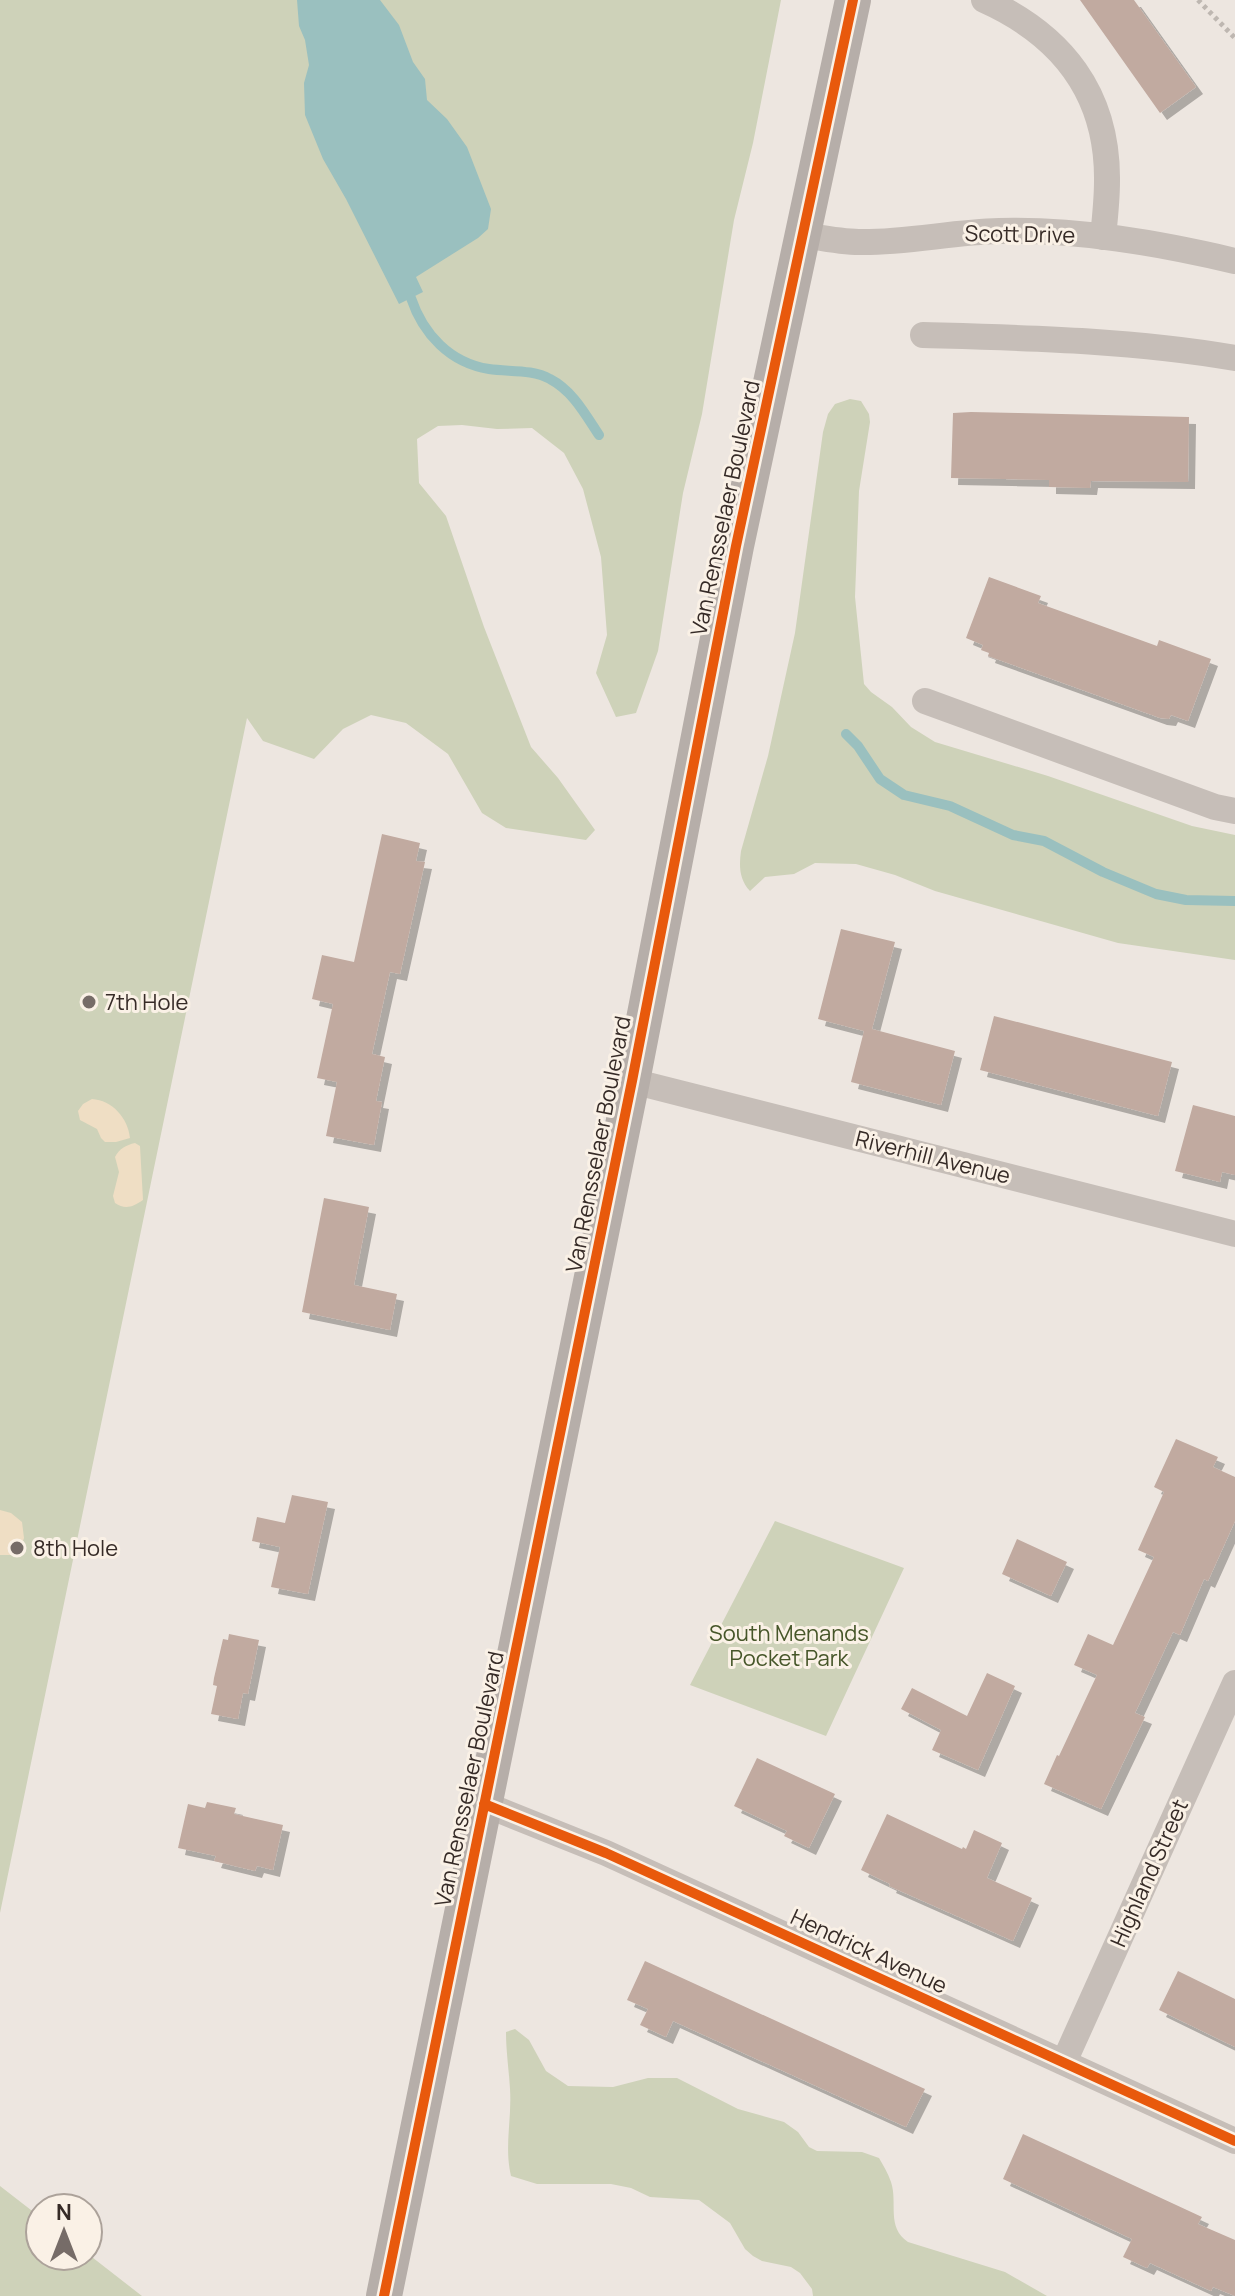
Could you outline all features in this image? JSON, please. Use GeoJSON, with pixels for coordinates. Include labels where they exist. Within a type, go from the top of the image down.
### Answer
{"type":"FeatureCollection","features":[{"type":"Feature","properties":{"kind":"main road","name":"Van Rensselaer Boulevard"},"geometry":{"type":"LineString","coordinates":[[384,2296],[632,1081],[736,546],[853,0]]}},
{"type":"Feature","properties":{"kind":"street"},"geometry":{"type":"LineString","coordinates":[[984,0],[1027,22],[1048,39],[1076,71],[1087,90],[1104,145],[1107,180],[1103,237]]}},
{"type":"Feature","properties":{"kind":"street","name":"Scott Drive"},"geometry":{"type":"LineString","coordinates":[[804,235],[855,242],[1000,231],[1045,232],[1182,249],[1235,261]]}},
{"type":"Feature","properties":{"kind":"street"},"geometry":{"type":"LineString","coordinates":[[923,335],[1103,342],[1235,358]]}},
{"type":"Feature","properties":{"kind":"street"},"geometry":{"type":"LineString","coordinates":[[925,701],[1215,807],[1235,811]]}},
{"type":"Feature","properties":{"kind":"street","name":"Riverhill Avenue"},"geometry":{"type":"LineString","coordinates":[[632,1081],[1235,1234]]}},
{"type":"Feature","properties":{"kind":"street","name":"Highland Street"},"geometry":{"type":"LineString","coordinates":[[1064,2062],[1235,1683]]}},
{"type":"Feature","properties":{"kind":"street","name":"Hendrick Avenue"},"geometry":{"type":"LineString","coordinates":[[484,1804],[606,1853],[1235,2141]]}},
{"type":"Feature","properties":{"kind":"path"},"geometry":{"type":"LineString","coordinates":[[1198,0],[1235,38]]}},
{"type":"Feature","properties":{"kind":"green space"},"geometry":{"type":"Polygon","coordinates":[[[0,0],[781,0],[753,143],[734,220],[702,414],[683,493],[658,651],[636,713],[616,717],[596,673],[607,635],[601,557],[583,489],[564,453],[532,428],[438,426],[417,439],[419,483],[446,516],[484,627],[531,747],[558,778],[595,830],[586,840],[506,828],[482,813],[448,754],[406,723],[371,715],[343,729],[314,759],[263,741],[247,718],[0,1913],[0,0]]]}},
{"type":"Feature","properties":{"kind":"green space"},"geometry":{"type":"Polygon","coordinates":[[[850,399],[861,401],[870,422],[859,491],[855,597],[864,684],[911,727],[935,742],[1048,776],[1192,826],[1235,835],[1235,960],[1118,943],[935,891],[856,864],[815,863],[794,874],[765,877],[750,891],[746,886],[741,872],[741,851],[768,756],[795,633],[823,432],[828,414],[835,404],[850,399]]]}},
{"type":"Feature","properties":{"kind":"green space","name":"South Menands Pocket Park"},"geometry":{"type":"Polygon","coordinates":[[[775,1521],[904,1568],[826,1736],[690,1685],[775,1521]]]}},
{"type":"Feature","properties":{"kind":"green space"},"geometry":{"type":"Polygon","coordinates":[[[515,2029],[529,2040],[546,2071],[568,2086],[613,2087],[648,2078],[677,2078],[738,2109],[784,2122],[817,2151],[862,2152],[879,2158],[891,2182],[897,2229],[908,2242],[1005,2272],[1047,2296],[813,2296],[812,2289],[800,2273],[791,2267],[753,2256],[745,2249],[730,2223],[699,2200],[650,2197],[631,2188],[611,2184],[537,2184],[511,2176],[506,2032],[515,2029]]]}},
{"type":"Feature","properties":{"kind":"green space"},"geometry":{"type":"Polygon","coordinates":[[[0,2186],[24,2205],[24,2272],[104,2272],[104,2266],[142,2296],[0,2296],[0,2186]]]}},
{"type":"Feature","properties":{"kind":"sand"},"geometry":{"type":"Polygon","coordinates":[[[92,1099],[118,1111],[130,1138],[105,1142],[97,1129],[80,1120],[78,1111],[92,1099]]]}},
{"type":"Feature","properties":{"kind":"sand"},"geometry":{"type":"Polygon","coordinates":[[[135,1143],[140,1146],[143,1200],[126,1207],[115,1203],[113,1196],[119,1172],[115,1157],[123,1148],[135,1143]]]}},
{"type":"Feature","properties":{"kind":"sand"},"geometry":{"type":"Polygon","coordinates":[[[0,1510],[11,1513],[22,1522],[24,1538],[18,1555],[0,1555],[0,1510]]]}},
{"type":"Feature","properties":{"kind":"water"},"geometry":{"type":"Polygon","coordinates":[[[297,0],[380,0],[399,25],[413,62],[425,79],[427,100],[447,119],[467,147],[491,209],[488,229],[416,277],[423,292],[399,304],[323,159],[305,115],[304,83],[309,65],[299,26],[297,0]]]}},
{"type":"Feature","properties":{"kind":"building"},"geometry":{"type":"Polygon","coordinates":[[[1080,0],[1134,0],[1196,87],[1160,113],[1080,0]]]}},
{"type":"Feature","properties":{"kind":"building"},"geometry":{"type":"Polygon","coordinates":[[[953,413],[1189,417],[1188,482],[1091,481],[1090,488],[1049,487],[1049,480],[951,478],[953,413]]]}},
{"type":"Feature","properties":{"kind":"building"},"geometry":{"type":"Polygon","coordinates":[[[989,577],[1041,596],[1038,603],[1157,646],[1159,640],[1211,659],[1188,721],[1171,715],[1169,719],[1160,718],[988,656],[989,653],[981,650],[983,645],[966,638],[989,577]]]}},
{"type":"Feature","properties":{"kind":"building"},"geometry":{"type":"Polygon","coordinates":[[[382,834],[420,843],[416,861],[425,862],[400,974],[390,972],[372,1054],[385,1057],[376,1101],[382,1102],[374,1145],[326,1136],[337,1082],[317,1078],[333,1004],[312,999],[322,955],[354,962],[382,834]]]}},
{"type":"Feature","properties":{"kind":"building"},"geometry":{"type":"Polygon","coordinates":[[[841,929],[895,942],[872,1029],[955,1051],[941,1105],[851,1082],[864,1031],[818,1019],[841,929]]]}},
{"type":"Feature","properties":{"kind":"building"},"geometry":{"type":"Polygon","coordinates":[[[994,1016],[1172,1062],[1158,1116],[980,1070],[994,1016]]]}},
{"type":"Feature","properties":{"kind":"building"},"geometry":{"type":"Polygon","coordinates":[[[1193,1105],[1235,1116],[1235,1175],[1222,1172],[1220,1182],[1175,1171],[1193,1105]]]}},
{"type":"Feature","properties":{"kind":"building"},"geometry":{"type":"Polygon","coordinates":[[[324,1198],[369,1207],[354,1285],[397,1294],[390,1330],[302,1312],[324,1198]]]}},
{"type":"Feature","properties":{"kind":"building"},"geometry":{"type":"Polygon","coordinates":[[[1176,1439],[1218,1457],[1213,1467],[1235,1477],[1235,1521],[1208,1581],[1204,1579],[1180,1635],[1173,1632],[1135,1713],[1145,1717],[1101,1809],[1044,1784],[1097,1675],[1074,1665],[1088,1634],[1113,1645],[1154,1557],[1138,1550],[1164,1492],[1154,1487],[1176,1439]]]}},
{"type":"Feature","properties":{"kind":"building"},"geometry":{"type":"Polygon","coordinates":[[[292,1495],[328,1502],[308,1594],[271,1587],[280,1547],[252,1541],[257,1517],[285,1523],[292,1495]]]}},
{"type":"Feature","properties":{"kind":"building"},"geometry":{"type":"Polygon","coordinates":[[[1017,1539],[1067,1562],[1051,1596],[1002,1574],[1017,1539]]]}},
{"type":"Feature","properties":{"kind":"building"},"geometry":{"type":"Polygon","coordinates":[[[229,1634],[259,1640],[248,1694],[243,1693],[238,1719],[211,1714],[217,1686],[213,1685],[214,1678],[223,1639],[228,1640],[229,1634]]]}},
{"type":"Feature","properties":{"kind":"building"},"geometry":{"type":"Polygon","coordinates":[[[987,1673],[1015,1686],[978,1770],[932,1750],[941,1730],[901,1709],[912,1688],[967,1716],[987,1673]]]}},
{"type":"Feature","properties":{"kind":"building"},"geometry":{"type":"Polygon","coordinates":[[[757,1758],[835,1794],[809,1848],[784,1836],[787,1831],[734,1806],[757,1758]]]}},
{"type":"Feature","properties":{"kind":"building"},"geometry":{"type":"Polygon","coordinates":[[[207,1802],[236,1808],[234,1814],[283,1825],[273,1870],[257,1866],[255,1871],[214,1861],[216,1856],[178,1848],[188,1804],[205,1808],[207,1802]]]}},
{"type":"Feature","properties":{"kind":"building"},"geometry":{"type":"Polygon","coordinates":[[[887,1814],[962,1849],[966,1849],[974,1830],[1002,1843],[987,1878],[1032,1898],[1013,1941],[889,1886],[861,1870],[887,1814]]]}},
{"type":"Feature","properties":{"kind":"building"},"geometry":{"type":"Polygon","coordinates":[[[645,1961],[925,2089],[906,2127],[673,2021],[666,2037],[640,2025],[648,2009],[627,2000],[645,1961]]]}},
{"type":"Feature","properties":{"kind":"building"},"geometry":{"type":"Polygon","coordinates":[[[1178,1971],[1235,1999],[1235,2047],[1159,2010],[1178,1971]]]}},
{"type":"Feature","properties":{"kind":"building"},"geometry":{"type":"Polygon","coordinates":[[[1023,2134],[1202,2217],[1198,2224],[1235,2240],[1235,2296],[1213,2287],[1211,2291],[1150,2263],[1147,2268],[1123,2257],[1132,2239],[1003,2179],[1023,2134]]]}},
{"type":"Feature","properties":{"kind":"waterway"},"geometry":{"type":"LineString","coordinates":[[411,298],[431,335],[450,353],[475,366],[528,372],[550,379],[572,396],[599,435]]}},
{"type":"Feature","properties":{"kind":"waterway"},"geometry":{"type":"LineString","coordinates":[[846,734],[880,779],[904,795],[950,806],[1013,835],[1044,841],[1103,872],[1156,894],[1186,900],[1235,901]]}},
{"type":"Feature","properties":{"kind":"cycle path"},"geometry":{"type":"LineString","coordinates":[[384,2296],[632,1081],[736,546],[853,0]]}},
{"type":"Feature","properties":{"kind":"cycle path"},"geometry":{"type":"LineString","coordinates":[[484,1804],[606,1853],[1235,2141]]}},
{"type":"Feature","properties":{"kind":"place","name":"7th Hole"},"geometry":{"type":"Point","coordinates":[89,1002]}},
{"type":"Feature","properties":{"kind":"place","name":"8th Hole"},"geometry":{"type":"Point","coordinates":[17,1548]}}]}
